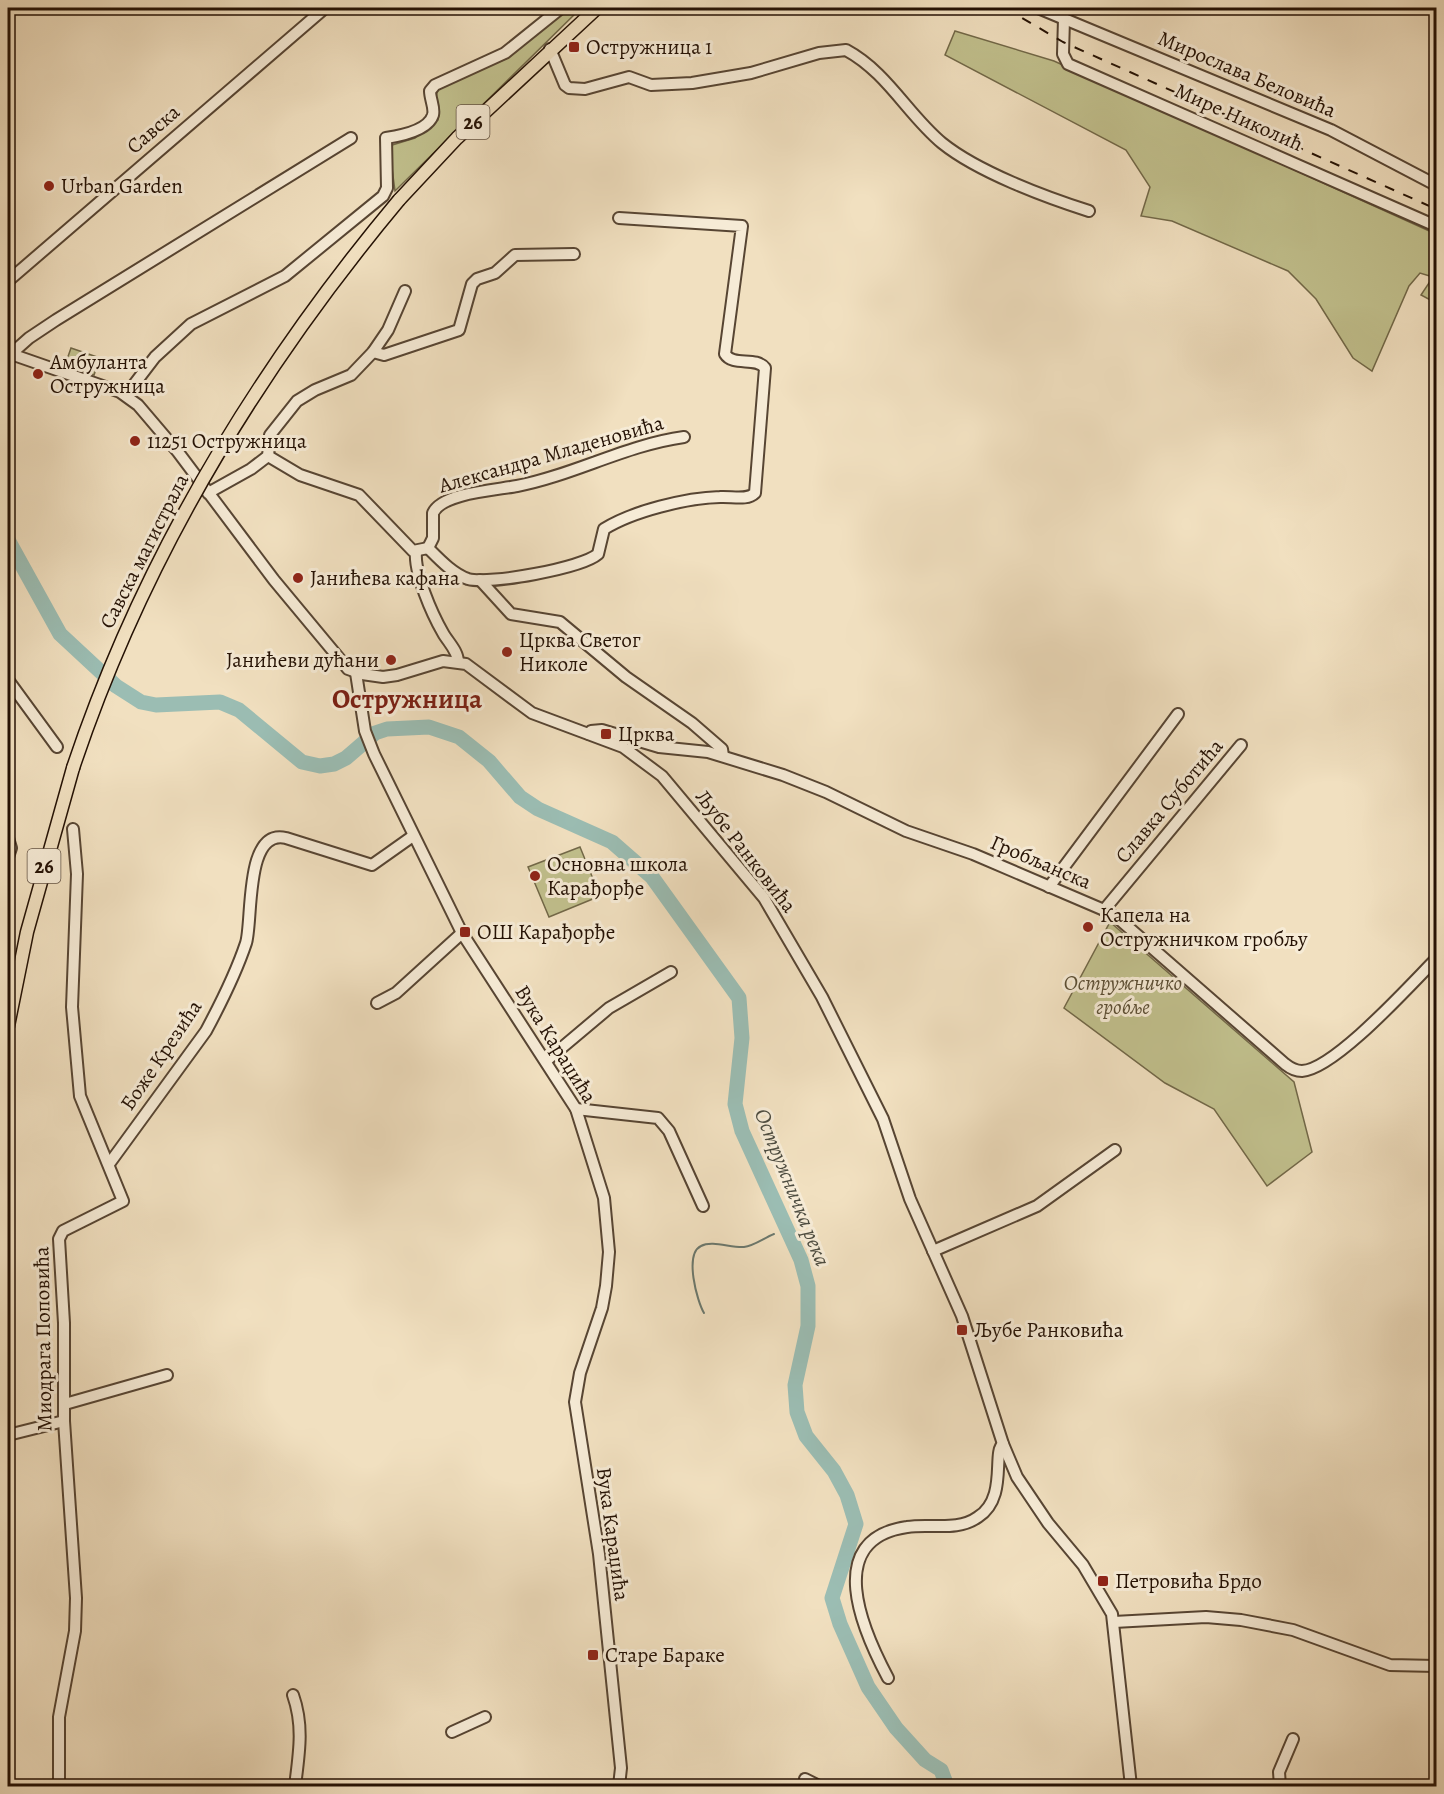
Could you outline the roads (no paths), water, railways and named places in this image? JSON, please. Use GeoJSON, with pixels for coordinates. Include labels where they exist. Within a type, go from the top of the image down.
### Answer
{"type":"FeatureCollection","features":[{"type":"Feature","properties":{"kind":"main road","name":"Савска магистрала"},"geometry":{"type":"LineString","coordinates":[[8,1026],[27,932],[73,768],[103,680],[132,613],[207,470],[290,341],[358,250],[399,200],[456,138],[597,8]]}},
{"type":"Feature","properties":{"kind":"street","name":"Савска"},"geometry":{"type":"LineString","coordinates":[[8,281],[325,8]]}},
{"type":"Feature","properties":{"kind":"street"},"geometry":{"type":"LineString","coordinates":[[126,395],[154,357],[191,324],[285,276],[383,196],[387,188],[386,138],[411,132],[429,121],[433,113],[430,91],[435,85],[505,53],[561,8]]}},
{"type":"Feature","properties":{"kind":"street","name":"Мирослава Беловића"},"geometry":{"type":"LineString","coordinates":[[1038,8],[1331,130],[1437,185]]}},
{"type":"Feature","properties":{"kind":"street","name":"Мире Николић"},"geometry":{"type":"LineString","coordinates":[[1064,19],[1063,57],[1072,66],[1437,226]]}},
{"type":"Feature","properties":{"kind":"street"},"geometry":{"type":"LineString","coordinates":[[550,49],[565,85],[569,88],[585,89],[629,77],[655,85],[692,83],[751,73],[819,53],[846,50],[885,81],[948,148],[990,171],[1089,211]]}},
{"type":"Feature","properties":{"kind":"street"},"geometry":{"type":"LineString","coordinates":[[9,353],[47,326],[351,138]]}},
{"type":"Feature","properties":{"kind":"street"},"geometry":{"type":"LineString","coordinates":[[416,552],[428,548],[459,574],[480,580],[527,575],[585,562],[598,554],[604,529],[658,508],[712,497],[753,495],[756,490],[760,407],[765,368],[760,363],[730,360],[725,354],[742,226],[619,218]]}},
{"type":"Feature","properties":{"kind":"street"},"geometry":{"type":"LineString","coordinates":[[373,352],[384,355],[459,330],[472,284],[479,278],[495,273],[515,255],[574,255]]}},
{"type":"Feature","properties":{"kind":"street"},"geometry":{"type":"LineString","coordinates":[[208,493],[252,470],[268,456],[270,435],[297,401],[315,390],[347,378],[373,352],[388,330],[405,291]]}},
{"type":"Feature","properties":{"kind":"street"},"geometry":{"type":"LineString","coordinates":[[9,353],[126,395],[155,425],[340,663],[356,673],[383,677],[443,661],[458,662],[457,654],[442,631],[423,588],[416,562],[416,552],[359,495],[300,475],[268,456]]}},
{"type":"Feature","properties":{"kind":"street","name":"Александра Младеновића"},"geometry":{"type":"LineString","coordinates":[[428,548],[434,538],[433,513],[444,501],[538,481],[639,446],[684,437]]}},
{"type":"Feature","properties":{"kind":"street"},"geometry":{"type":"LineString","coordinates":[[480,580],[511,614],[560,622],[626,676],[692,723],[722,749],[723,756]]}},
{"type":"Feature","properties":{"kind":"street","name":"Љубе Ранковића"},"geometry":{"type":"LineString","coordinates":[[458,662],[474,668],[532,713],[623,747],[653,768],[717,840],[768,905],[822,997],[874,1099],[910,1198],[966,1327],[1003,1444],[1022,1486],[1083,1565],[1109,1607],[1114,1622],[1131,1786]]}},
{"type":"Feature","properties":{"kind":"street","name":"Вука Караџића"},"geometry":{"type":"LineString","coordinates":[[356,673],[365,731],[374,754],[462,933],[576,1109],[604,1198],[609,1252],[602,1308],[580,1373],[575,1402],[599,1554],[621,1768],[620,1786]]}},
{"type":"Feature","properties":{"kind":"street"},"geometry":{"type":"LineString","coordinates":[[8,680],[57,747]]}},
{"type":"Feature","properties":{"kind":"street"},"geometry":{"type":"LineString","coordinates":[[1049,887],[1178,714]]}},
{"type":"Feature","properties":{"kind":"street","name":"Гробљанска"},"geometry":{"type":"LineString","coordinates":[[589,734],[596,729],[659,747],[700,750],[723,756],[826,792],[884,822],[973,854],[1104,910],[1120,920],[1285,1064],[1299,1071],[1311,1068],[1340,1053],[1437,959]]}},
{"type":"Feature","properties":{"kind":"street","name":"Славка Суботића"},"geometry":{"type":"LineString","coordinates":[[1104,910],[1241,745]]}},
{"type":"Feature","properties":{"kind":"street","name":"Миодрага Поповића"},"geometry":{"type":"LineString","coordinates":[[59,1786],[59,1717],[76,1621],[64,1422],[64,1323],[59,1239],[63,1231],[123,1201],[80,1096],[72,1007],[77,873],[73,829]]}},
{"type":"Feature","properties":{"kind":"street","name":"Боже Крезића"},"geometry":{"type":"LineString","coordinates":[[109,1164],[206,1031],[218,1008],[245,945],[253,872],[269,840],[276,837],[286,838],[372,865],[414,836]]}},
{"type":"Feature","properties":{"kind":"street"},"geometry":{"type":"LineString","coordinates":[[8,838],[11,849],[8,857]]}},
{"type":"Feature","properties":{"kind":"street"},"geometry":{"type":"LineString","coordinates":[[377,1003],[396,993],[462,933]]}},
{"type":"Feature","properties":{"kind":"street"},"geometry":{"type":"LineString","coordinates":[[546,1061],[609,1008],[671,972]]}},
{"type":"Feature","properties":{"kind":"street"},"geometry":{"type":"LineString","coordinates":[[576,1109],[658,1118],[669,1131],[702,1206]]}},
{"type":"Feature","properties":{"kind":"street"},"geometry":{"type":"LineString","coordinates":[[933,1251],[1037,1206],[1115,1150]]}},
{"type":"Feature","properties":{"kind":"street"},"geometry":{"type":"LineString","coordinates":[[65,1404],[167,1375]]}},
{"type":"Feature","properties":{"kind":"street"},"geometry":{"type":"LineString","coordinates":[[8,1435],[64,1422]]}},
{"type":"Feature","properties":{"kind":"street"},"geometry":{"type":"LineString","coordinates":[[888,1678],[868,1641],[855,1593],[857,1574],[866,1548],[874,1537],[886,1532],[915,1526],[962,1525],[979,1517],[992,1502],[999,1483],[999,1449],[1003,1444]]}},
{"type":"Feature","properties":{"kind":"street"},"geometry":{"type":"LineString","coordinates":[[1114,1622],[1194,1617],[1240,1620],[1293,1630],[1390,1665],[1437,1666]]}},
{"type":"Feature","properties":{"kind":"street"},"geometry":{"type":"LineString","coordinates":[[293,1695],[299,1711],[301,1734],[295,1786]]}},
{"type":"Feature","properties":{"kind":"street"},"geometry":{"type":"LineString","coordinates":[[452,1732],[485,1717]]}},
{"type":"Feature","properties":{"kind":"street"},"geometry":{"type":"LineString","coordinates":[[1280,1786],[1279,1772],[1293,1739]]}},
{"type":"Feature","properties":{"kind":"street"},"geometry":{"type":"LineString","coordinates":[[805,1779],[819,1786]]}},
{"type":"Feature","properties":{"kind":"waterway","name":"Остружничка река"},"geometry":{"type":"LineString","coordinates":[[8,540],[60,634],[116,686],[141,702],[156,705],[220,702],[239,710],[302,762],[320,766],[334,764],[346,758],[375,733],[387,729],[429,727],[459,737],[489,761],[520,797],[538,809],[612,842],[652,877],[739,998],[742,1038],[735,1104],[742,1131],[801,1260],[808,1286],[808,1326],[795,1385],[797,1412],[806,1436],[834,1471],[847,1495],[856,1524],[832,1598],[840,1624],[868,1687],[896,1728],[925,1760],[941,1770],[947,1786]]}},
{"type":"Feature","properties":{"kind":"waterway"},"geometry":{"type":"LineString","coordinates":[[704,1313],[698,1299],[694,1278],[693,1258],[696,1251],[705,1244],[748,1246],[774,1234]]}},
{"type":"Feature","properties":{"kind":"railway"},"geometry":{"type":"LineString","coordinates":[[1005,8],[1063,42],[1436,209]]}},
{"type":"Feature","properties":{"kind":"place","name":"Остружница 1"},"geometry":{"type":"Point","coordinates":[574,47]}},
{"type":"Feature","properties":{"kind":"place","name":"Urban Garden"},"geometry":{"type":"Point","coordinates":[49,186]}},
{"type":"Feature","properties":{"kind":"place","name":"Амбуланта Остружница"},"geometry":{"type":"Point","coordinates":[38,374]}},
{"type":"Feature","properties":{"kind":"place","name":"11251 Остружница"},"geometry":{"type":"Point","coordinates":[135,441]}},
{"type":"Feature","properties":{"kind":"place","name":"Јанићева кафана"},"geometry":{"type":"Point","coordinates":[298,578]}},
{"type":"Feature","properties":{"kind":"place","name":"Црква Светог Николе"},"geometry":{"type":"Point","coordinates":[507,652]}},
{"type":"Feature","properties":{"kind":"place","name":"Јанићеви дућани"},"geometry":{"type":"Point","coordinates":[391,660]}},
{"type":"Feature","properties":{"kind":"place","name":"Црква"},"geometry":{"type":"Point","coordinates":[606,734]}},
{"type":"Feature","properties":{"kind":"place","name":"Основна школа Карађорђе"},"geometry":{"type":"Point","coordinates":[535,876]}},
{"type":"Feature","properties":{"kind":"place","name":"Капела на Остружничком гробљу"},"geometry":{"type":"Point","coordinates":[1088,927]}},
{"type":"Feature","properties":{"kind":"place","name":"ОШ Карађорђе"},"geometry":{"type":"Point","coordinates":[465,932]}},
{"type":"Feature","properties":{"kind":"place","name":"Љубе Ранковића"},"geometry":{"type":"Point","coordinates":[962,1330]}},
{"type":"Feature","properties":{"kind":"place","name":"Петровића Брдо"},"geometry":{"type":"Point","coordinates":[1103,1581]}},
{"type":"Feature","properties":{"kind":"place","name":"Старе Бараке"},"geometry":{"type":"Point","coordinates":[593,1655]}},
{"type":"Feature","properties":{"kind":"district","name":"Остружница"},"geometry":{"type":"Point","coordinates":[407,699]}},
{"type":"Feature","properties":{"kind":"park label","name":"Остружничко гробље"},"geometry":{"type":"Point","coordinates":[1123,995]}}]}
